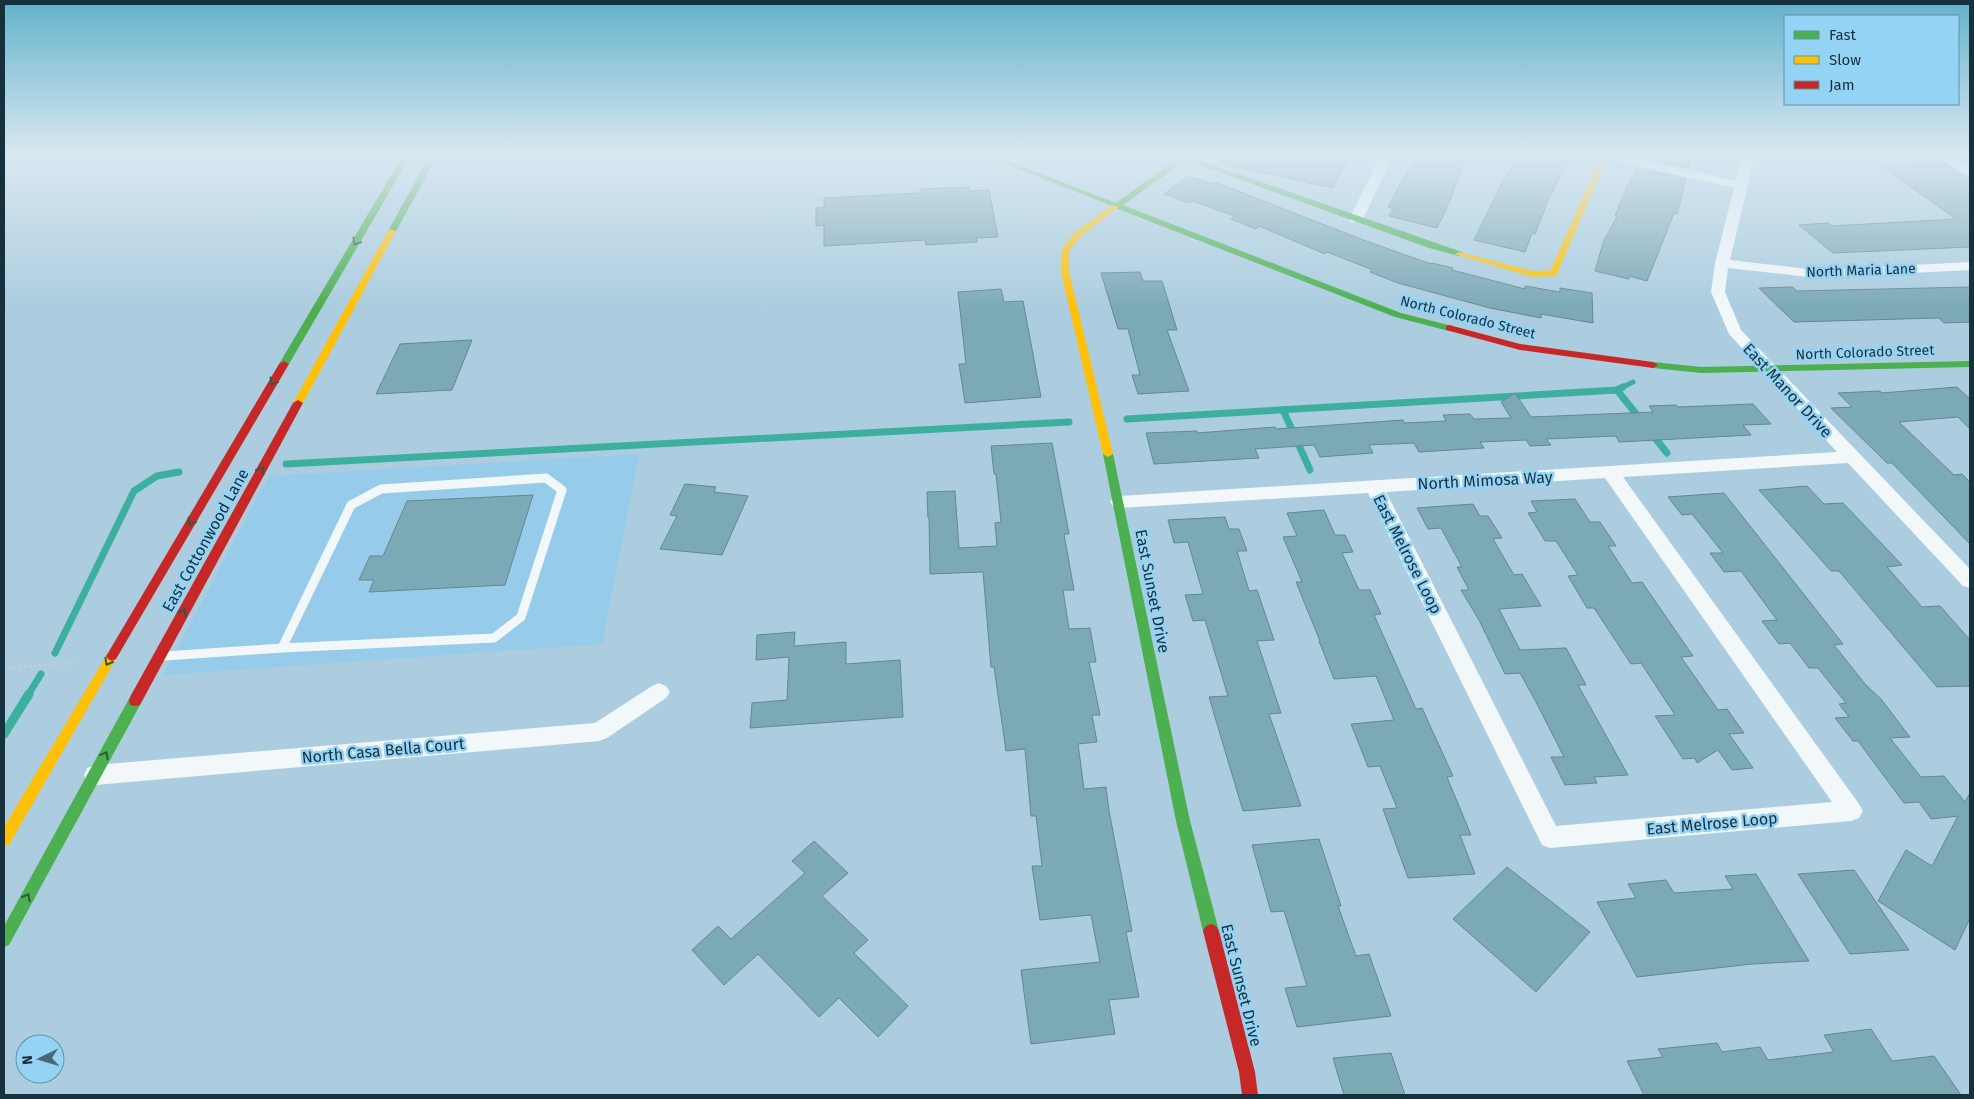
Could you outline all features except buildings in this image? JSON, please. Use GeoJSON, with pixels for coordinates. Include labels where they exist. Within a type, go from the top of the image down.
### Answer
{"type":"FeatureCollection","features":[{"type":"Feature","properties":{"kind":"street","name":"East Cottonwood Lane"},"geometry":{"type":"LineString","coordinates":[[4,840],[377,206]]}},
{"type":"Feature","properties":{"kind":"street","name":"East Cottonwood Lane"},"geometry":{"type":"LineString","coordinates":[[4,940],[406,206]]}},
{"type":"Feature","properties":{"kind":"street","name":"East Sunset Drive"},"geometry":{"type":"LineString","coordinates":[[1118,206],[1077,234],[1065,251],[1064,262],[1118,502],[1183,821],[1247,1072],[1250,1095]]}},
{"type":"Feature","properties":{"kind":"street","name":"North Colorado Street"},"geometry":{"type":"LineString","coordinates":[[1119,206],[1398,315],[1520,347],[1638,364],[1701,370],[1970,364]]}},
{"type":"Feature","properties":{"kind":"street","name":"East Sunset Drive"},"geometry":{"type":"LineString","coordinates":[[1321,206],[1356,219]]}},
{"type":"Feature","properties":{"kind":"street"},"geometry":{"type":"LineString","coordinates":[[1362,206],[1356,219],[1432,246],[1532,274],[1554,274],[1584,206]]}},
{"type":"Feature","properties":{"kind":"street","name":"East Manor Drive"},"geometry":{"type":"LineString","coordinates":[[1737,206],[1722,263],[1718,292],[1734,331],[1970,580]]}},
{"type":"Feature","properties":{"kind":"street","name":"North Maria Lane"},"geometry":{"type":"LineString","coordinates":[[1722,263],[1817,274],[1970,266]]}},
{"type":"Feature","properties":{"kind":"street","name":"North Mimosa Way"},"geometry":{"type":"LineString","coordinates":[[1118,502],[1852,457]]}},
{"type":"Feature","properties":{"kind":"street","name":"East Melrose Loop"},"geometry":{"type":"LineString","coordinates":[[1374,486],[1550,837],[1851,811],[1610,472]]}},
{"type":"Feature","properties":{"kind":"street","name":"North Casa Bella Court"},"geometry":{"type":"LineString","coordinates":[[95,775],[599,732],[659,692]]}},
{"type":"Feature","properties":{"kind":"lane"},"geometry":{"type":"LineString","coordinates":[[160,656],[494,638],[522,617],[562,490],[546,478],[381,489],[351,505],[282,648]]}},
{"type":"Feature","properties":{"kind":"path"},"geometry":{"type":"LineString","coordinates":[[4,668],[109,661]]}},
{"type":"Feature","properties":{"kind":"shaded area"},"geometry":{"type":"Polygon","coordinates":[[[639,454],[602,644],[163,675],[269,476],[639,454]]]}},
{"type":"Feature","properties":{"kind":"waterway"},"geometry":{"type":"LineString","coordinates":[[1617,390],[1633,382]]}},
{"type":"Feature","properties":{"kind":"waterway"},"geometry":{"type":"LineString","coordinates":[[1127,419],[1617,390]]}},
{"type":"Feature","properties":{"kind":"waterway"},"geometry":{"type":"LineString","coordinates":[[1617,390],[1641,420]]}},
{"type":"Feature","properties":{"kind":"waterway"},"geometry":{"type":"LineString","coordinates":[[1283,410],[1310,470]]}},
{"type":"Feature","properties":{"kind":"waterway"},"geometry":{"type":"LineString","coordinates":[[286,464],[1069,422]]}},
{"type":"Feature","properties":{"kind":"waterway"},"geometry":{"type":"LineString","coordinates":[[1652,434],[1667,453]]}},
{"type":"Feature","properties":{"kind":"waterway"},"geometry":{"type":"LineString","coordinates":[[55,653],[134,491],[157,476],[179,472]]}},
{"type":"Feature","properties":{"kind":"waterway"},"geometry":{"type":"LineString","coordinates":[[28,695],[41,674]]}},
{"type":"Feature","properties":{"kind":"waterway"},"geometry":{"type":"LineString","coordinates":[[4,734],[29,694]]}},
{"type":"Feature","properties":{"kind":"traffic: fast"},"geometry":{"type":"LineString","coordinates":[[284,364],[377,206]]}},
{"type":"Feature","properties":{"kind":"traffic: fast"},"geometry":{"type":"LineString","coordinates":[[392,231],[406,206]]}},
{"type":"Feature","properties":{"kind":"traffic: fast"},"geometry":{"type":"LineString","coordinates":[[1119,206],[1398,315],[1449,328]]}},
{"type":"Feature","properties":{"kind":"traffic: fast"},"geometry":{"type":"LineString","coordinates":[[1321,206],[1459,254]]}},
{"type":"Feature","properties":{"kind":"traffic: fast"},"geometry":{"type":"LineString","coordinates":[[1653,365],[1701,370],[1970,364]]}},
{"type":"Feature","properties":{"kind":"traffic: fast"},"geometry":{"type":"LineString","coordinates":[[1108,454],[1183,821],[1211,931]]}},
{"type":"Feature","properties":{"kind":"traffic: fast"},"geometry":{"type":"LineString","coordinates":[[4,940],[135,701]]}},
{"type":"Feature","properties":{"kind":"traffic: slow"},"geometry":{"type":"LineString","coordinates":[[1459,254],[1532,274],[1553,274],[1583,206]]}},
{"type":"Feature","properties":{"kind":"traffic: slow"},"geometry":{"type":"LineString","coordinates":[[1108,454],[1065,272],[1065,251],[1077,235],[1115,207]]}},
{"type":"Feature","properties":{"kind":"traffic: slow"},"geometry":{"type":"LineString","coordinates":[[298,403],[392,231]]}},
{"type":"Feature","properties":{"kind":"traffic: slow"},"geometry":{"type":"LineString","coordinates":[[4,840],[112,656]]}},
{"type":"Feature","properties":{"kind":"traffic: jam"},"geometry":{"type":"LineString","coordinates":[[1449,328],[1520,347],[1653,365]]}},
{"type":"Feature","properties":{"kind":"traffic: jam"},"geometry":{"type":"LineString","coordinates":[[112,656],[284,364]]}},
{"type":"Feature","properties":{"kind":"traffic: jam"},"geometry":{"type":"LineString","coordinates":[[135,701],[298,403]]}},
{"type":"Feature","properties":{"kind":"traffic: jam"},"geometry":{"type":"LineString","coordinates":[[1211,931],[1247,1072],[1250,1095]]}}]}
